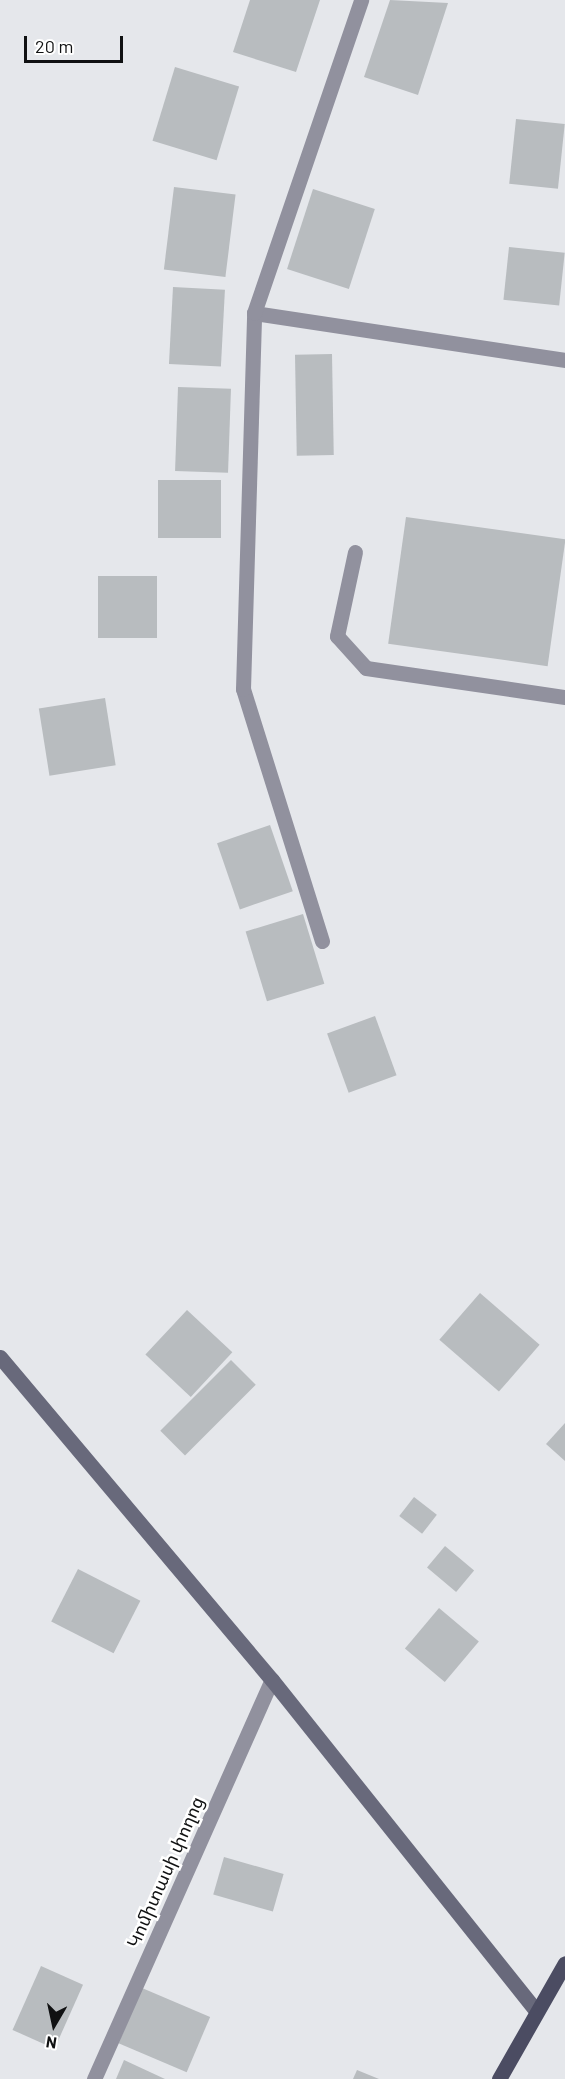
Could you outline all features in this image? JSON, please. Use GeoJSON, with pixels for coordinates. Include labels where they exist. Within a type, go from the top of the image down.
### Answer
{"type":"FeatureCollection","features":[{"type":"Feature","properties":{"kind":"main road"},"geometry":{"type":"LineString","coordinates":[[499,2079],[535,2010],[565,1964]]}},
{"type":"Feature","properties":{"kind":"street"},"geometry":{"type":"LineString","coordinates":[[322,941],[243,689],[254,313],[362,0]]}},
{"type":"Feature","properties":{"kind":"street"},"geometry":{"type":"LineString","coordinates":[[254,313],[565,360]]}},
{"type":"Feature","properties":{"kind":"street"},"geometry":{"type":"LineString","coordinates":[[355,552],[338,636],[366,668],[565,697]]}},
{"type":"Feature","properties":{"kind":"street"},"geometry":{"type":"LineString","coordinates":[[0,1357],[272,1680],[535,2010]]}},
{"type":"Feature","properties":{"kind":"street","name":"Կոմիտասի փողոց"},"geometry":{"type":"LineString","coordinates":[[94,2079],[272,1680]]}},
{"type":"Feature","properties":{"kind":"building"},"geometry":{"type":"Polygon","coordinates":[[[250,0],[320,0],[296,72],[233,52],[250,0]]]}},
{"type":"Feature","properties":{"kind":"building"},"geometry":{"type":"Polygon","coordinates":[[[390,0],[448,3],[418,95],[364,77],[390,0]]]}},
{"type":"Feature","properties":{"kind":"building"},"geometry":{"type":"Polygon","coordinates":[[[175,67],[239,87],[217,160],[152,141],[175,67]]]}},
{"type":"Feature","properties":{"kind":"building"},"geometry":{"type":"Polygon","coordinates":[[[516,119],[565,124],[558,189],[509,184],[516,119]]]}},
{"type":"Feature","properties":{"kind":"building"},"geometry":{"type":"Polygon","coordinates":[[[174,187],[236,195],[225,277],[164,269],[174,187]]]}},
{"type":"Feature","properties":{"kind":"building"},"geometry":{"type":"Polygon","coordinates":[[[313,189],[375,209],[349,289],[287,269],[313,189]]]}},
{"type":"Feature","properties":{"kind":"building"},"geometry":{"type":"Polygon","coordinates":[[[509,247],[565,253],[559,306],[503,300],[509,247]]]}},
{"type":"Feature","properties":{"kind":"building"},"geometry":{"type":"Polygon","coordinates":[[[173,287],[225,290],[221,367],[169,364],[173,287]]]}},
{"type":"Feature","properties":{"kind":"building"},"geometry":{"type":"Polygon","coordinates":[[[332,354],[334,455],[297,456],[295,355],[332,354]]]}},
{"type":"Feature","properties":{"kind":"building"},"geometry":{"type":"Polygon","coordinates":[[[178,387],[231,389],[228,473],[175,471],[178,387]]]}},
{"type":"Feature","properties":{"kind":"building"},"geometry":{"type":"Polygon","coordinates":[[[158,480],[221,480],[221,538],[158,538],[158,480]]]}},
{"type":"Feature","properties":{"kind":"building"},"geometry":{"type":"Polygon","coordinates":[[[406,517],[565,539],[548,666],[388,644],[406,517]]]}},
{"type":"Feature","properties":{"kind":"building"},"geometry":{"type":"Polygon","coordinates":[[[98,576],[157,576],[157,638],[98,638],[98,576]]]}},
{"type":"Feature","properties":{"kind":"building"},"geometry":{"type":"Polygon","coordinates":[[[105,698],[116,765],[49,776],[39,708],[105,698]]]}},
{"type":"Feature","properties":{"kind":"building"},"geometry":{"type":"Polygon","coordinates":[[[270,825],[293,891],[240,909],[217,843],[270,825]]]}},
{"type":"Feature","properties":{"kind":"building"},"geometry":{"type":"Polygon","coordinates":[[[303,914],[324,984],[267,1001],[246,932],[303,914]]]}},
{"type":"Feature","properties":{"kind":"building"},"geometry":{"type":"Polygon","coordinates":[[[375,1016],[397,1075],[349,1093],[327,1033],[375,1016]]]}},
{"type":"Feature","properties":{"kind":"building"},"geometry":{"type":"Polygon","coordinates":[[[480,1293],[540,1345],[499,1392],[439,1340],[480,1293]]]}},
{"type":"Feature","properties":{"kind":"building"},"geometry":{"type":"Polygon","coordinates":[[[187,1310],[232,1352],[191,1397],[145,1355],[187,1310]]]}},
{"type":"Feature","properties":{"kind":"building"},"geometry":{"type":"Polygon","coordinates":[[[231,1360],[256,1385],[185,1455],[160,1431],[231,1360]]]}},
{"type":"Feature","properties":{"kind":"building"},"geometry":{"type":"Polygon","coordinates":[[[565,1423],[565,1461],[546,1444],[565,1423]]]}},
{"type":"Feature","properties":{"kind":"building"},"geometry":{"type":"Polygon","coordinates":[[[414,1497],[437,1515],[422,1534],[399,1516],[414,1497]]]}},
{"type":"Feature","properties":{"kind":"building"},"geometry":{"type":"Polygon","coordinates":[[[445,1546],[474,1570],[456,1592],[427,1567],[445,1546]]]}},
{"type":"Feature","properties":{"kind":"building"},"geometry":{"type":"Polygon","coordinates":[[[78,1569],[140,1601],[114,1653],[51,1622],[78,1569]]]}},
{"type":"Feature","properties":{"kind":"building"},"geometry":{"type":"Polygon","coordinates":[[[439,1608],[479,1641],[445,1682],[405,1649],[439,1608]]]}},
{"type":"Feature","properties":{"kind":"building"},"geometry":{"type":"Polygon","coordinates":[[[224,1857],[284,1874],[273,1912],[213,1894],[224,1857]]]}},
{"type":"Feature","properties":{"kind":"building"},"geometry":{"type":"Polygon","coordinates":[[[41,1966],[83,1985],[55,2049],[13,2030],[41,1966]]]}},
{"type":"Feature","properties":{"kind":"building"},"geometry":{"type":"Polygon","coordinates":[[[142,1988],[210,2017],[187,2072],[119,2043],[142,1988]]]}},
{"type":"Feature","properties":{"kind":"building"},"geometry":{"type":"Polygon","coordinates":[[[124,2060],[165,2079],[116,2079],[124,2060]]]}},
{"type":"Feature","properties":{"kind":"building"},"geometry":{"type":"Polygon","coordinates":[[[357,2070],[379,2079],[353,2079],[357,2070]]]}}]}
